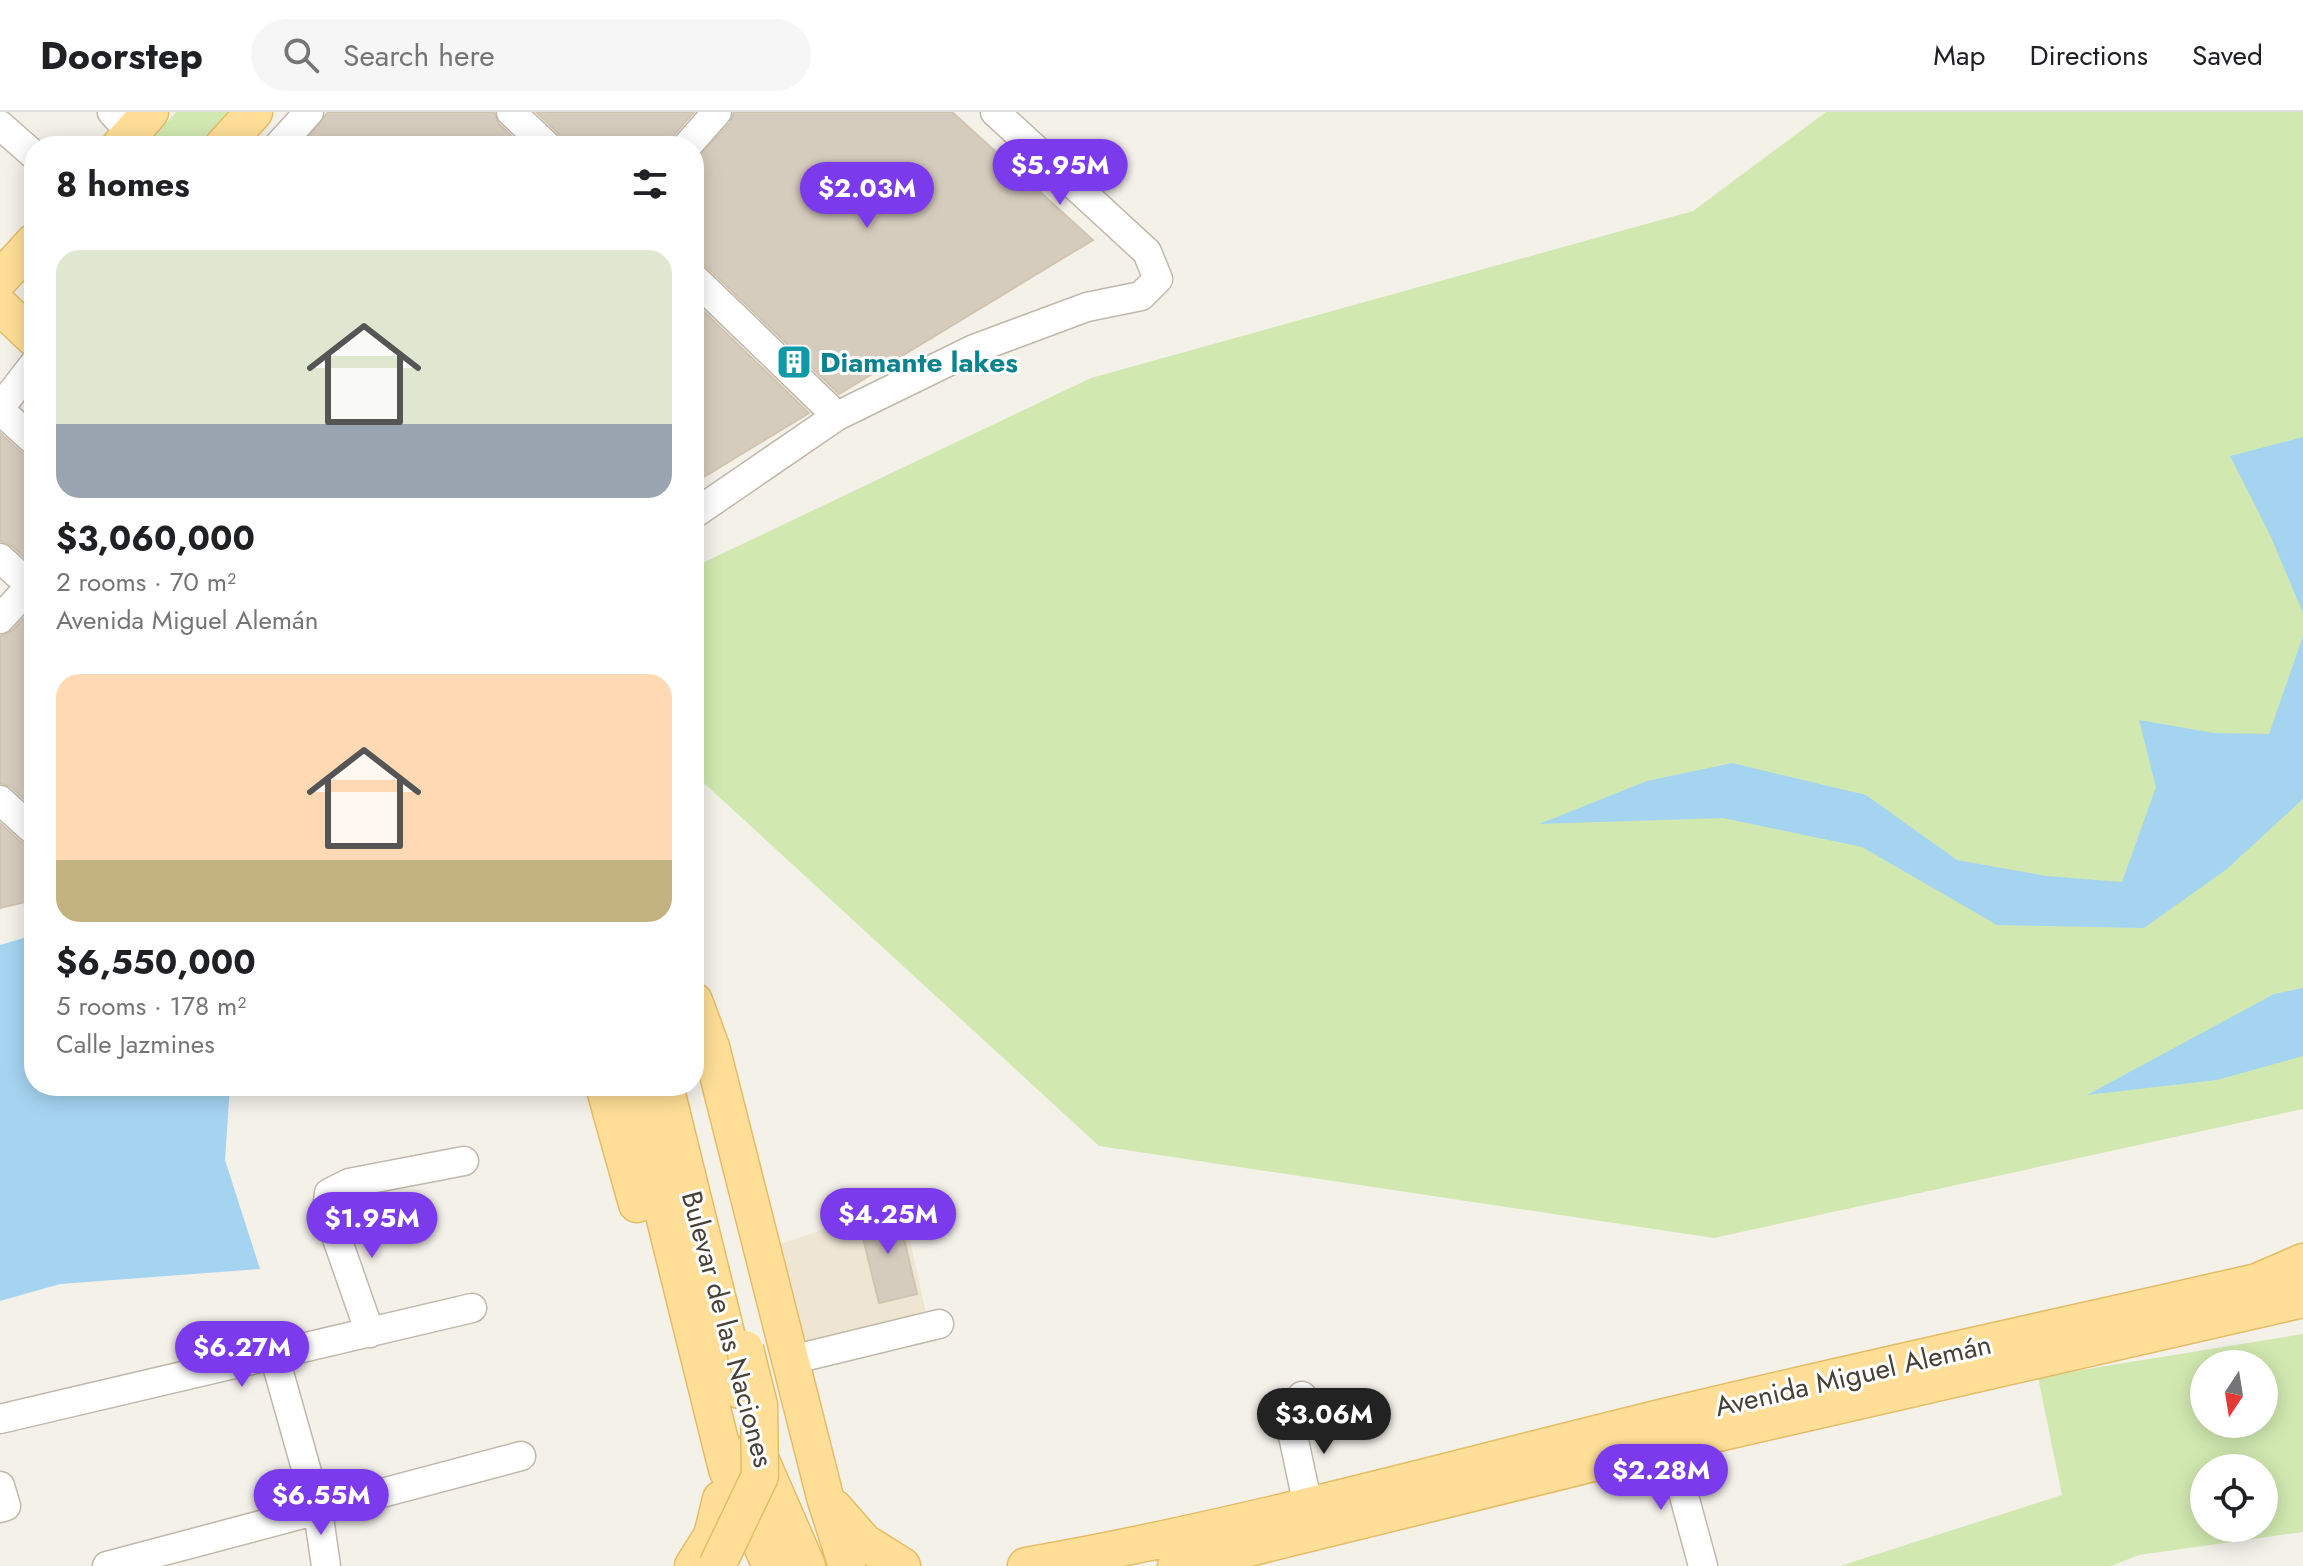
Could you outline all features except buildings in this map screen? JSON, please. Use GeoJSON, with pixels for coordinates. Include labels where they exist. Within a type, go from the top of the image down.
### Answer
{"type":"FeatureCollection","features":[{"type":"Feature","properties":{"kind":"main road"},"geometry":{"type":"LineString","coordinates":[[232,136],[254,112]]}},
{"type":"Feature","properties":{"kind":"main road"},"geometry":{"type":"LineString","coordinates":[[0,306],[24,329]]}},
{"type":"Feature","properties":{"kind":"main road"},"geometry":{"type":"LineString","coordinates":[[704,1028],[825,1497],[847,1566]]}},
{"type":"Feature","properties":{"kind":"main road"},"geometry":{"type":"LineString","coordinates":[[607,1096],[721,1499],[745,1566]]}},
{"type":"Feature","properties":{"kind":"main road","name":"Bulevar de las Naciones"},"geometry":{"type":"LineString","coordinates":[[634,1096],[727,1469],[771,1566]]}},
{"type":"Feature","properties":{"kind":"main road","name":"Bulevar de las Naciones"},"geometry":{"type":"LineString","coordinates":[[667,1096],[757,1456],[807,1566]]}},
{"type":"Feature","properties":{"kind":"main road"},"geometry":{"type":"LineString","coordinates":[[687,1096],[759,1405],[760,1476],[717,1566]]}},
{"type":"Feature","properties":{"kind":"main road","name":"Avenida Miguel Alemán"},"geometry":{"type":"LineString","coordinates":[[1026,1566],[1091,1555],[1308,1506],[1671,1416],[2257,1282],[2303,1262]]}},
{"type":"Feature","properties":{"kind":"main road","name":"Avenida Miguel Alemán"},"geometry":{"type":"LineString","coordinates":[[1193,1565],[1670,1444],[2303,1299]]}},
{"type":"Feature","properties":{"kind":"main road"},"geometry":{"type":"LineString","coordinates":[[825,1497],[864,1542],[902,1566]]}},
{"type":"Feature","properties":{"kind":"main road"},"geometry":{"type":"LineString","coordinates":[[693,1566],[712,1536],[721,1499]]}},
{"type":"Feature","properties":{"kind":"street"},"geometry":{"type":"LineString","coordinates":[[287,136],[309,112]]}},
{"type":"Feature","properties":{"kind":"street"},"geometry":{"type":"LineString","coordinates":[[511,112],[536,136]]}},
{"type":"Feature","properties":{"kind":"street"},"geometry":{"type":"LineString","coordinates":[[696,136],[717,112]]}},
{"type":"Feature","properties":{"kind":"street"},"geometry":{"type":"LineString","coordinates":[[704,507],[837,416],[974,349],[1087,307],[1141,296],[1158,279],[1147,252],[995,112]]}},
{"type":"Feature","properties":{"kind":"street"},"geometry":{"type":"LineString","coordinates":[[0,125],[24,146]]}},
{"type":"Feature","properties":{"kind":"street"},"geometry":{"type":"LineString","coordinates":[[704,288],[837,416]]}},
{"type":"Feature","properties":{"kind":"street"},"geometry":{"type":"LineString","coordinates":[[24,377],[0,409],[24,432]]}},
{"type":"Feature","properties":{"kind":"street"},"geometry":{"type":"LineString","coordinates":[[0,558],[24,580]]}},
{"type":"Feature","properties":{"kind":"street"},"geometry":{"type":"LineString","coordinates":[[0,619],[24,595]]}},
{"type":"Feature","properties":{"kind":"street"},"geometry":{"type":"LineString","coordinates":[[0,800],[24,822]]}},
{"type":"Feature","properties":{"kind":"street"},"geometry":{"type":"LineString","coordinates":[[370,1333],[327,1210],[329,1193],[349,1183],[464,1161]]}},
{"type":"Feature","properties":{"kind":"street"},"geometry":{"type":"LineString","coordinates":[[0,1419],[472,1308]]}},
{"type":"Feature","properties":{"kind":"street"},"geometry":{"type":"LineString","coordinates":[[791,1360],[939,1324]]}},
{"type":"Feature","properties":{"kind":"street"},"geometry":{"type":"LineString","coordinates":[[274,1355],[318,1511],[326,1566]]}},
{"type":"Feature","properties":{"kind":"street"},"geometry":{"type":"LineString","coordinates":[[1302,1396],[1288,1412],[1308,1506]]}},
{"type":"Feature","properties":{"kind":"street"},"geometry":{"type":"LineString","coordinates":[[1670,1444],[1703,1566]]}},
{"type":"Feature","properties":{"kind":"street"},"geometry":{"type":"LineString","coordinates":[[107,1566],[521,1456]]}},
{"type":"Feature","properties":{"kind":"street"},"geometry":{"type":"LineString","coordinates":[[0,1486],[6,1506],[0,1508]]}},
{"type":"Feature","properties":{"kind":"shaded area"},"geometry":{"type":"Polygon","coordinates":[[[902,1203],[926,1314],[799,1350],[763,1250],[902,1203]]]}},
{"type":"Feature","properties":{"kind":"green space"},"geometry":{"type":"Polygon","coordinates":[[[176,112],[238,112],[218,136],[155,136],[176,112]]]}},
{"type":"Feature","properties":{"kind":"green space"},"geometry":{"type":"Polygon","coordinates":[[[1826,112],[2303,112],[2303,1109],[1714,1238],[1099,1146],[704,783],[704,562],[1091,378],[1693,211],[1826,112]]]}},
{"type":"Feature","properties":{"kind":"green space"},"geometry":{"type":"Polygon","coordinates":[[[2303,1334],[2303,1532],[2278,1536],[2278,1454],[2190,1454],[2190,1542],[2232,1542],[2139,1555],[2111,1566],[1840,1566],[2062,1495],[2038,1377],[2190,1352],[2190,1438],[2278,1438],[2278,1350],[2204,1350],[2303,1334]]]}},
{"type":"Feature","properties":{"kind":"water"},"geometry":{"type":"Polygon","coordinates":[[[2303,437],[2303,613],[2270,535],[2230,456],[2303,437]]]}},
{"type":"Feature","properties":{"kind":"water"},"geometry":{"type":"Polygon","coordinates":[[[2303,636],[2303,799],[2227,869],[2144,928],[1997,925],[1862,847],[1723,818],[1539,824],[1647,781],[1732,763],[1866,795],[1957,860],[2046,876],[2122,882],[2156,787],[2139,720],[2214,733],[2269,734],[2303,636]]]}},
{"type":"Feature","properties":{"kind":"water"},"geometry":{"type":"Polygon","coordinates":[[[24,938],[24,1096],[229,1096],[225,1160],[260,1269],[60,1284],[0,1301],[0,945],[24,938]]]}},
{"type":"Feature","properties":{"kind":"water"},"geometry":{"type":"Polygon","coordinates":[[[2303,988],[2303,1056],[2217,1080],[2087,1095],[2274,994],[2303,988]]]}},
{"type":"Feature","properties":{"kind":"place","name":"Diamante lakes"},"geometry":{"type":"Point","coordinates":[794,362]}}]}
